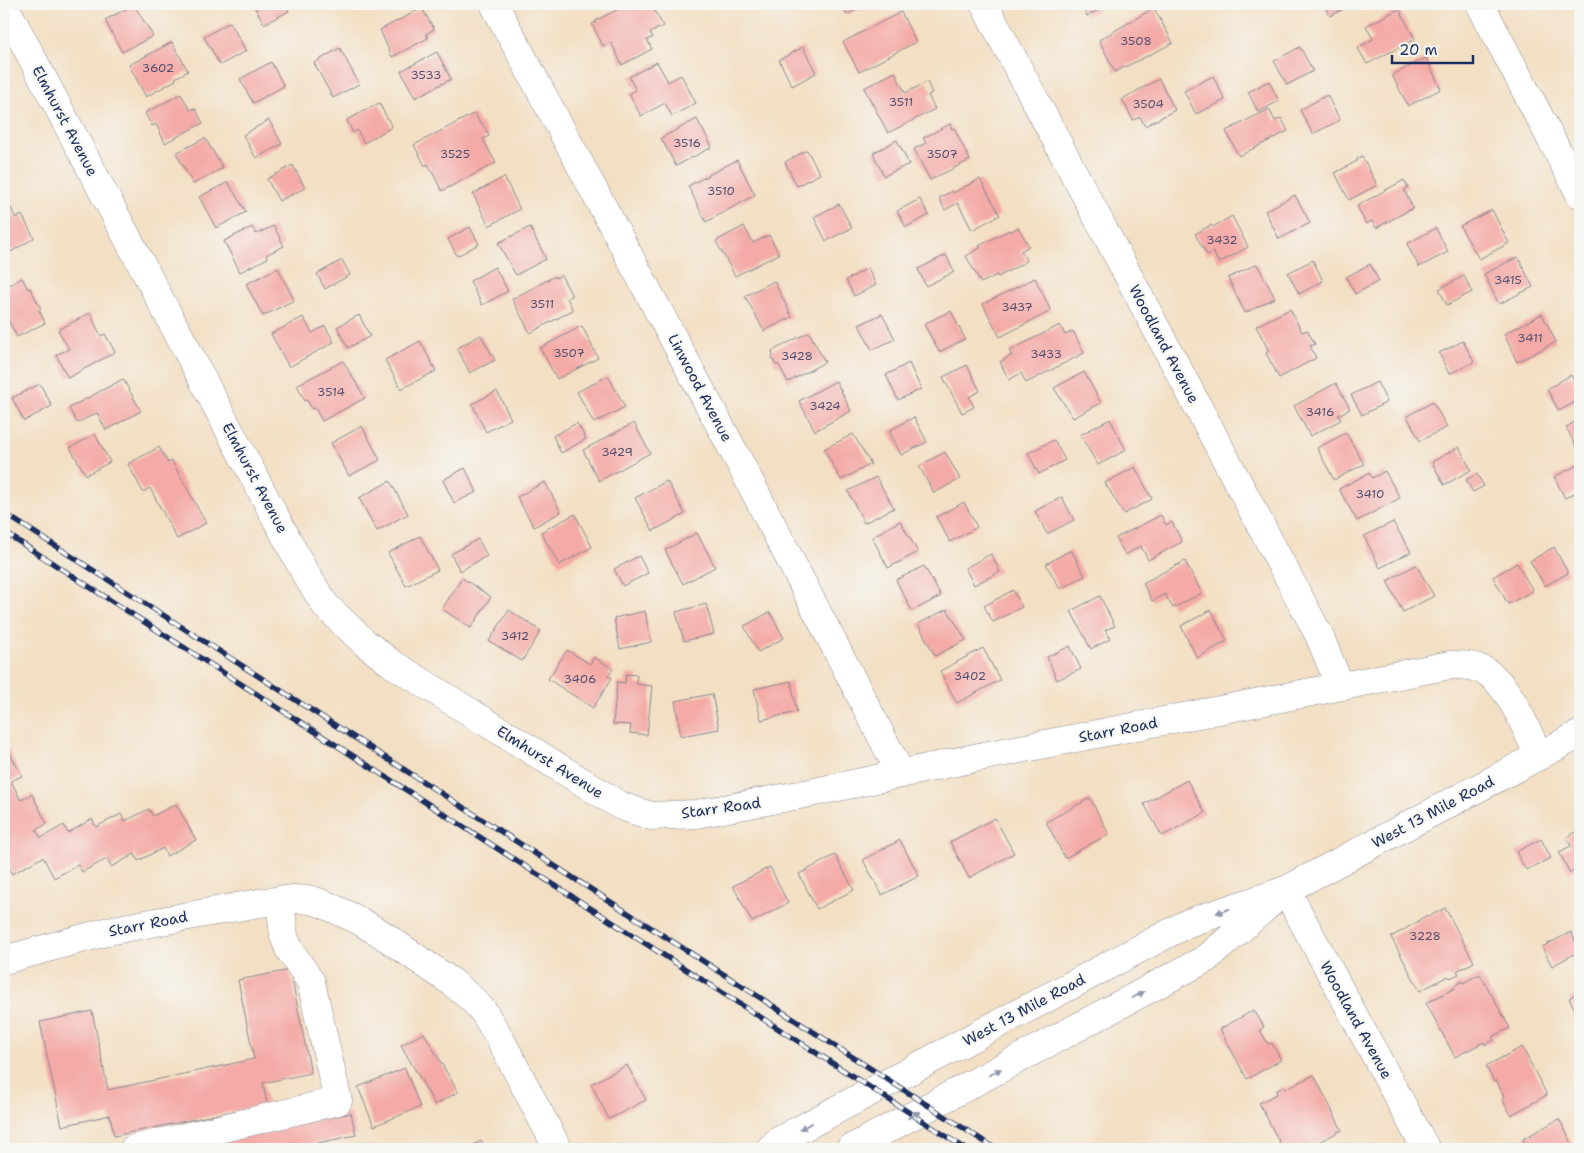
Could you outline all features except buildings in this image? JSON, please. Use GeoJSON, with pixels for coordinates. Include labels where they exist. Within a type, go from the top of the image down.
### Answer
{"type":"FeatureCollection","features":[{"type":"Feature","properties":{"kind":"street","name":"Linwood Avenue"},"geometry":{"type":"LineString","coordinates":[[494,4],[740,463],[901,774]]}},
{"type":"Feature","properties":{"kind":"street","name":"Woodland Avenue"},"geometry":{"type":"LineString","coordinates":[[984,4],[1319,635],[1340,686]]}},
{"type":"Feature","properties":{"kind":"street"},"geometry":{"type":"LineString","coordinates":[[1480,4],[1580,194]]}},
{"type":"Feature","properties":{"kind":"street","name":"Elmhurst Avenue"},"geometry":{"type":"LineString","coordinates":[[4,6],[304,573],[326,606],[365,643],[392,663],[622,806],[651,816]]}},
{"type":"Feature","properties":{"kind":"street","name":"Starr Road"},"geometry":{"type":"LineString","coordinates":[[651,816],[696,814],[810,793],[1450,665],[1474,666],[1493,677],[1507,694],[1539,756]]}},
{"type":"Feature","properties":{"kind":"street","name":"West 13 Mile Road"},"geometry":{"type":"LineString","coordinates":[[770,1149],[778,1141],[1188,923],[1286,890],[1580,734]]}},
{"type":"Feature","properties":{"kind":"street","name":"Woodland Avenue"},"geometry":{"type":"LineString","coordinates":[[1286,890],[1426,1149]]}},
{"type":"Feature","properties":{"kind":"street","name":"West 13 Mile Road"},"geometry":{"type":"LineString","coordinates":[[850,1149],[1207,958],[1286,890]]}},
{"type":"Feature","properties":{"kind":"street","name":"Starr Road"},"geometry":{"type":"LineString","coordinates":[[6,953],[113,930],[287,899]]}},
{"type":"Feature","properties":{"kind":"street"},"geometry":{"type":"LineString","coordinates":[[134,1149],[338,1101],[311,982],[289,948],[284,936],[287,899],[312,900],[356,919],[380,933],[453,983],[473,1000],[491,1023],[558,1149]]}},
{"type":"Feature","properties":{"kind":"railway"},"geometry":{"type":"LineString","coordinates":[[4,513],[996,1149]]}},
{"type":"Feature","properties":{"kind":"railway"},"geometry":{"type":"LineString","coordinates":[[4,532],[966,1149]]}}]}
